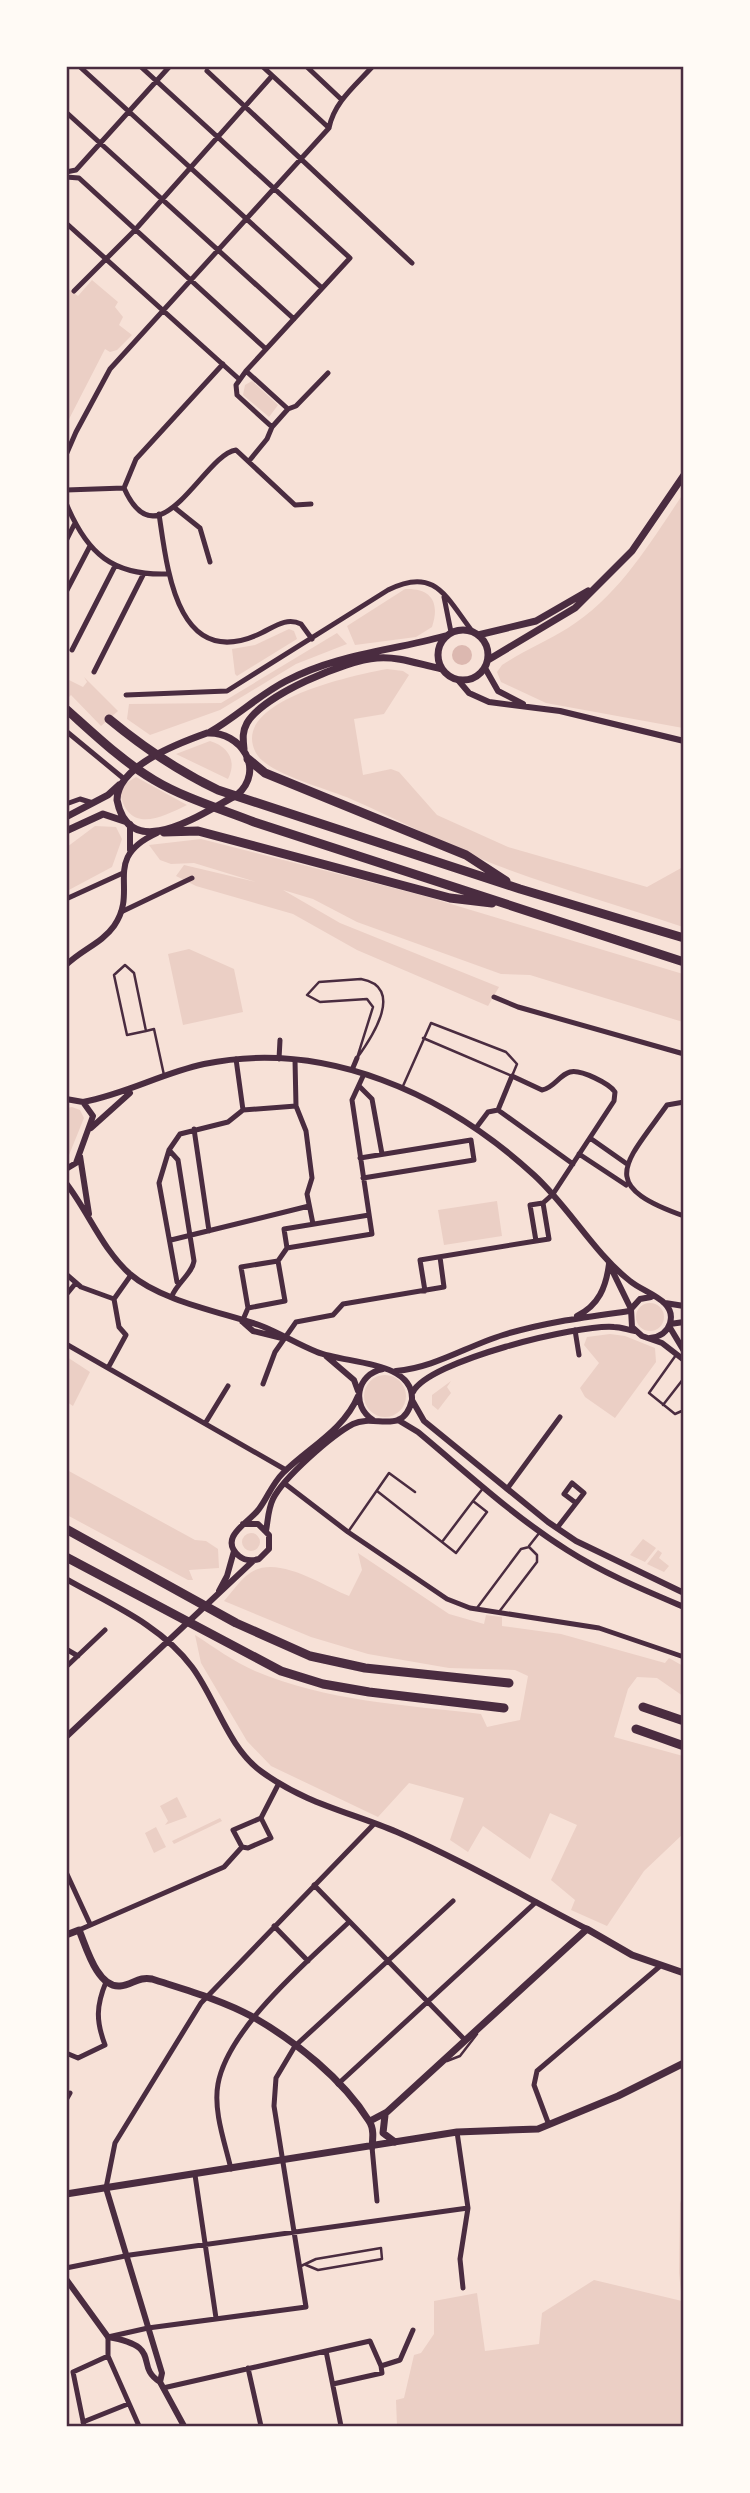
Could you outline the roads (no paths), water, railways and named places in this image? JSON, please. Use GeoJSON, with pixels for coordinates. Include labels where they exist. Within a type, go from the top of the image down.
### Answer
{"type":"FeatureCollection","features":[{"type":"Feature","properties":{"kind":"highway"},"geometry":{"type":"LineString","coordinates":[[66,709],[124,760],[156,782],[254,822],[684,962]]}},
{"type":"Feature","properties":{"kind":"highway"},"geometry":{"type":"LineString","coordinates":[[109,719],[146,750],[181,772],[270,810],[684,938]]}},
{"type":"Feature","properties":{"kind":"highway"},"geometry":{"type":"LineString","coordinates":[[247,755],[265,773],[466,855],[520,889]]}},
{"type":"Feature","properties":{"kind":"highway"},"geometry":{"type":"LineString","coordinates":[[160,832],[198,831],[450,898],[514,906]]}},
{"type":"Feature","properties":{"kind":"highway"},"geometry":{"type":"LineString","coordinates":[[66,1529],[236,1623],[289,1648],[340,1663],[428,1676],[509,1683]]}},
{"type":"Feature","properties":{"kind":"highway"},"geometry":{"type":"LineString","coordinates":[[66,1557],[224,1644],[281,1671],[323,1684],[504,1707]]}},
{"type":"Feature","properties":{"kind":"highway"},"geometry":{"type":"LineString","coordinates":[[643,1707],[684,1721]]}},
{"type":"Feature","properties":{"kind":"highway"},"geometry":{"type":"LineString","coordinates":[[636,1729],[684,1746]]}},
{"type":"Feature","properties":{"kind":"main road"},"geometry":{"type":"LineString","coordinates":[[488,660],[575,608],[632,551],[684,475]]}},
{"type":"Feature","properties":{"kind":"main road"},"geometry":{"type":"LineString","coordinates":[[66,817],[93,803],[145,762],[207,733],[285,681],[323,665],[369,651],[409,647],[448,634],[475,633],[536,621],[576,600],[611,574]]}},
{"type":"Feature","properties":{"kind":"main road"},"geometry":{"type":"LineString","coordinates":[[66,831],[103,814],[129,823],[145,833],[160,832],[240,792],[249,778],[244,730],[257,712],[286,692],[331,671],[377,658],[442,669],[458,680],[473,678],[485,668],[488,660],[487,646],[475,633]]}},
{"type":"Feature","properties":{"kind":"main road"},"geometry":{"type":"LineString","coordinates":[[442,669],[437,656],[448,634]]}},
{"type":"Feature","properties":{"kind":"main road"},"geometry":{"type":"LineString","coordinates":[[207,733],[231,737],[247,755]]}},
{"type":"Feature","properties":{"kind":"main road"},"geometry":{"type":"LineString","coordinates":[[121,781],[118,806],[129,823]]}},
{"type":"Feature","properties":{"kind":"main road"},"geometry":{"type":"LineString","coordinates":[[66,1935],[79,1930],[106,1982],[119,1986],[147,1978],[206,1997],[253,2017],[295,2046],[338,2084],[370,2121],[372,2147]]}},
{"type":"Feature","properties":{"kind":"main road"},"geometry":{"type":"LineString","coordinates":[[370,2121],[387,2112],[464,2039],[587,1930],[659,1967],[684,1973]]}},
{"type":"Feature","properties":{"kind":"main road"},"geometry":{"type":"LineString","coordinates":[[66,2194],[457,2132],[526,2130],[549,2125],[684,2063]]}},
{"type":"Feature","properties":{"kind":"main road"},"geometry":{"type":"LineString","coordinates":[[387,2112],[382,2122],[383,2133],[398,2143]]}},
{"type":"Feature","properties":{"kind":"street"},"geometry":{"type":"LineString","coordinates":[[79,66],[322,288]]}},
{"type":"Feature","properties":{"kind":"street"},"geometry":{"type":"LineString","coordinates":[[140,66],[350,258],[238,382],[237,395],[272,426]]}},
{"type":"Feature","properties":{"kind":"street"},"geometry":{"type":"LineString","coordinates":[[66,175],[76,170],[170,66]]}},
{"type":"Feature","properties":{"kind":"street"},"geometry":{"type":"LineString","coordinates":[[262,66],[329,128]]}},
{"type":"Feature","properties":{"kind":"street"},"geometry":{"type":"LineString","coordinates":[[306,66],[342,100]]}},
{"type":"Feature","properties":{"kind":"street"},"geometry":{"type":"LineString","coordinates":[[66,455],[81,421],[110,369],[329,128],[331,117],[342,100],[373,66]]}},
{"type":"Feature","properties":{"kind":"street"},"geometry":{"type":"LineString","coordinates":[[206,71],[412,263]]}},
{"type":"Feature","properties":{"kind":"street"},"geometry":{"type":"LineString","coordinates":[[75,291],[135,230],[272,76]]}},
{"type":"Feature","properties":{"kind":"street"},"geometry":{"type":"LineString","coordinates":[[67,114],[294,319]]}},
{"type":"Feature","properties":{"kind":"street"},"geometry":{"type":"LineString","coordinates":[[66,175],[79,178],[266,349]]}},
{"type":"Feature","properties":{"kind":"street"},"geometry":{"type":"LineString","coordinates":[[66,223],[223,364],[238,382]]}},
{"type":"Feature","properties":{"kind":"street"},"geometry":{"type":"LineString","coordinates":[[124,488],[136,458],[223,364]]}},
{"type":"Feature","properties":{"kind":"street"},"geometry":{"type":"LineString","coordinates":[[246,371],[288,409]]}},
{"type":"Feature","properties":{"kind":"street"},"geometry":{"type":"LineString","coordinates":[[249,461],[267,439],[272,426],[328,373]]}},
{"type":"Feature","properties":{"kind":"street"},"geometry":{"type":"LineString","coordinates":[[124,488],[136,506],[159,514],[175,508],[228,451],[236,450],[295,505],[311,504]]}},
{"type":"Feature","properties":{"kind":"street"},"geometry":{"type":"LineString","coordinates":[[66,490],[124,488]]}},
{"type":"Feature","properties":{"kind":"street"},"geometry":{"type":"LineString","coordinates":[[66,503],[75,525],[90,546],[115,566],[143,575],[168,574]]}},
{"type":"Feature","properties":{"kind":"street"},"geometry":{"type":"LineString","coordinates":[[175,508],[200,528],[210,562]]}},
{"type":"Feature","properties":{"kind":"street"},"geometry":{"type":"LineString","coordinates":[[159,514],[168,574],[185,618],[202,636],[239,641],[290,621],[301,624],[312,639]]}},
{"type":"Feature","properties":{"kind":"street"},"geometry":{"type":"LineString","coordinates":[[66,541],[75,525]]}},
{"type":"Feature","properties":{"kind":"street"},"geometry":{"type":"LineString","coordinates":[[66,592],[90,546]]}},
{"type":"Feature","properties":{"kind":"street"},"geometry":{"type":"LineString","coordinates":[[72,650],[115,566]]}},
{"type":"Feature","properties":{"kind":"street"},"geometry":{"type":"LineString","coordinates":[[94,672],[143,575]]}},
{"type":"Feature","properties":{"kind":"street"},"geometry":{"type":"LineString","coordinates":[[126,695],[227,691],[402,583],[425,581],[442,590],[475,633]]}},
{"type":"Feature","properties":{"kind":"street"},"geometry":{"type":"LineString","coordinates":[[442,590],[448,634]]}},
{"type":"Feature","properties":{"kind":"street"},"geometry":{"type":"LineString","coordinates":[[485,668],[498,691],[528,707]]}},
{"type":"Feature","properties":{"kind":"street"},"geometry":{"type":"LineString","coordinates":[[458,680],[469,693],[485,700],[684,741]]}},
{"type":"Feature","properties":{"kind":"street"},"geometry":{"type":"LineString","coordinates":[[68,735],[121,781]]}},
{"type":"Feature","properties":{"kind":"street"},"geometry":{"type":"LineString","coordinates":[[66,804],[80,799],[93,803]]}},
{"type":"Feature","properties":{"kind":"street"},"geometry":{"type":"LineString","coordinates":[[121,912],[123,873],[130,850],[129,823]]}},
{"type":"Feature","properties":{"kind":"street"},"geometry":{"type":"LineString","coordinates":[[130,850],[141,840],[160,832]]}},
{"type":"Feature","properties":{"kind":"street"},"geometry":{"type":"LineString","coordinates":[[66,899],[123,873]]}},
{"type":"Feature","properties":{"kind":"street"},"geometry":{"type":"LineString","coordinates":[[66,965],[77,954],[104,937],[121,912],[192,878]]}},
{"type":"Feature","properties":{"kind":"street"},"geometry":{"type":"LineString","coordinates":[[494,997],[518,1007],[684,1054]]}},
{"type":"Feature","properties":{"kind":"street"},"geometry":{"type":"LineString","coordinates":[[279,1059],[280,1040]]}},
{"type":"Feature","properties":{"kind":"street"},"geometry":{"type":"LineString","coordinates":[[352,1070],[357,1058]]}},
{"type":"Feature","properties":{"kind":"street"},"geometry":{"type":"LineString","coordinates":[[236,1059],[243,1110]]}},
{"type":"Feature","properties":{"kind":"street"},"geometry":{"type":"LineString","coordinates":[[68,1098],[83,1102],[134,1090],[164,1075],[236,1059],[295,1060],[352,1070],[403,1086],[477,1129],[518,1160],[553,1194],[608,1261],[632,1283],[665,1303],[684,1306]]}},
{"type":"Feature","properties":{"kind":"street"},"geometry":{"type":"LineString","coordinates":[[295,1060],[296,1106],[306,1131],[312,1178],[307,1194],[313,1224]]}},
{"type":"Feature","properties":{"kind":"street"},"geometry":{"type":"LineString","coordinates":[[498,1110],[512,1076],[542,1090],[551,1088],[571,1072],[610,1086],[615,1092],[614,1101],[553,1194],[543,1203],[530,1205],[536,1241]]}},
{"type":"Feature","properties":{"kind":"street"},"geometry":{"type":"LineString","coordinates":[[287,1248],[372,1234],[352,1100],[364,1074]]}},
{"type":"Feature","properties":{"kind":"street"},"geometry":{"type":"LineString","coordinates":[[360,1087],[372,1099],[382,1154]]}},
{"type":"Feature","properties":{"kind":"street"},"geometry":{"type":"LineString","coordinates":[[90,1129],[134,1090]]}},
{"type":"Feature","properties":{"kind":"street"},"geometry":{"type":"LineString","coordinates":[[66,1170],[73,1166],[80,1155],[90,1129],[92,1113],[83,1102]]}},
{"type":"Feature","properties":{"kind":"street"},"geometry":{"type":"LineString","coordinates":[[628,1186],[624,1175],[627,1164],[667,1105],[684,1102]]}},
{"type":"Feature","properties":{"kind":"street"},"geometry":{"type":"LineString","coordinates":[[177,1282],[159,1183],[169,1150],[180,1134],[228,1122],[243,1110],[296,1106]]}},
{"type":"Feature","properties":{"kind":"street"},"geometry":{"type":"LineString","coordinates":[[363,1178],[474,1160],[471,1140],[488,1112],[498,1110],[573,1164]]}},
{"type":"Feature","properties":{"kind":"street"},"geometry":{"type":"LineString","coordinates":[[194,1129],[209,1231]]}},
{"type":"Feature","properties":{"kind":"street"},"geometry":{"type":"LineString","coordinates":[[590,1138],[627,1164]]}},
{"type":"Feature","properties":{"kind":"street"},"geometry":{"type":"LineString","coordinates":[[360,1158],[471,1140]]}},
{"type":"Feature","properties":{"kind":"street"},"geometry":{"type":"LineString","coordinates":[[169,1150],[178,1160],[194,1266],[177,1282],[172,1296]]}},
{"type":"Feature","properties":{"kind":"street"},"geometry":{"type":"LineString","coordinates":[[579,1154],[660,1207],[684,1216]]}},
{"type":"Feature","properties":{"kind":"street"},"geometry":{"type":"LineString","coordinates":[[80,1155],[83,1192],[90,1219]]}},
{"type":"Feature","properties":{"kind":"street"},"geometry":{"type":"LineString","coordinates":[[66,1183],[106,1248],[131,1275],[172,1296],[243,1322],[261,1334],[284,1339],[324,1355],[395,1371],[425,1366],[493,1338],[570,1319],[631,1310],[640,1299],[653,1297]]}},
{"type":"Feature","properties":{"kind":"street"},"geometry":{"type":"LineString","coordinates":[[425,1290],[420,1260],[549,1239],[543,1203]]}},
{"type":"Feature","properties":{"kind":"street"},"geometry":{"type":"LineString","coordinates":[[171,1240],[309,1206]]}},
{"type":"Feature","properties":{"kind":"street"},"geometry":{"type":"LineString","coordinates":[[248,1308],[285,1301],[278,1261],[287,1248],[284,1229],[369,1215]]}},
{"type":"Feature","properties":{"kind":"street"},"geometry":{"type":"LineString","coordinates":[[263,1384],[275,1352],[296,1322],[333,1315],[343,1304],[444,1287],[440,1257]]}},
{"type":"Feature","properties":{"kind":"street"},"geometry":{"type":"LineString","coordinates":[[243,1322],[248,1308],[241,1267],[278,1261]]}},
{"type":"Feature","properties":{"kind":"street"},"geometry":{"type":"LineString","coordinates":[[608,1261],[631,1310],[630,1322],[635,1331]]}},
{"type":"Feature","properties":{"kind":"street"},"geometry":{"type":"LineString","coordinates":[[570,1319],[596,1302],[605,1286],[608,1261]]}},
{"type":"Feature","properties":{"kind":"street"},"geometry":{"type":"LineString","coordinates":[[66,1275],[75,1284],[114,1299]]}},
{"type":"Feature","properties":{"kind":"street"},"geometry":{"type":"LineString","coordinates":[[107,1368],[126,1335],[119,1327],[114,1299],[131,1275]]}},
{"type":"Feature","properties":{"kind":"street"},"geometry":{"type":"LineString","coordinates":[[66,1295],[75,1284]]}},
{"type":"Feature","properties":{"kind":"street"},"geometry":{"type":"LineString","coordinates":[[650,1338],[662,1335],[669,1325],[671,1313],[665,1303]]}},
{"type":"Feature","properties":{"kind":"street"},"geometry":{"type":"LineString","coordinates":[[669,1325],[684,1322]]}},
{"type":"Feature","properties":{"kind":"street"},"geometry":{"type":"LineString","coordinates":[[669,1325],[684,1351]]}},
{"type":"Feature","properties":{"kind":"street"},"geometry":{"type":"LineString","coordinates":[[266,1531],[272,1502],[284,1483],[349,1427],[360,1421],[398,1420],[408,1412],[419,1383],[461,1363],[517,1343],[575,1330],[613,1326],[635,1331],[662,1343],[684,1360]]}},
{"type":"Feature","properties":{"kind":"street"},"geometry":{"type":"LineString","coordinates":[[575,1330],[579,1355]]}},
{"type":"Feature","properties":{"kind":"street"},"geometry":{"type":"LineString","coordinates":[[66,1344],[286,1470]]}},
{"type":"Feature","properties":{"kind":"street"},"geometry":{"type":"LineString","coordinates":[[324,1355],[350,1376],[364,1413],[378,1422]]}},
{"type":"Feature","properties":{"kind":"street"},"geometry":{"type":"LineString","coordinates":[[218,1593],[228,1576],[234,1551],[233,1536],[259,1509],[286,1470],[347,1417],[371,1373],[386,1369]]}},
{"type":"Feature","properties":{"kind":"street"},"geometry":{"type":"LineString","coordinates":[[395,1371],[408,1381],[412,1397],[424,1421],[548,1522],[590,1550],[684,1593]]}},
{"type":"Feature","properties":{"kind":"street"},"geometry":{"type":"LineString","coordinates":[[206,1422],[228,1385]]}},
{"type":"Feature","properties":{"kind":"street"},"geometry":{"type":"LineString","coordinates":[[507,1489],[560,1417]]}},
{"type":"Feature","properties":{"kind":"street"},"geometry":{"type":"LineString","coordinates":[[398,1420],[418,1432],[540,1532],[616,1577],[684,1607]]}},
{"type":"Feature","properties":{"kind":"street"},"geometry":{"type":"LineString","coordinates":[[484,1487],[492,1477]]}},
{"type":"Feature","properties":{"kind":"street"},"geometry":{"type":"LineString","coordinates":[[284,1483],[348,1532],[447,1599],[476,1609],[599,1628],[684,1657]]}},
{"type":"Feature","properties":{"kind":"street"},"geometry":{"type":"LineString","coordinates":[[557,1528],[576,1503]]}},
{"type":"Feature","properties":{"kind":"street"},"geometry":{"type":"LineString","coordinates":[[540,1532],[548,1522]]}},
{"type":"Feature","properties":{"kind":"street"},"geometry":{"type":"LineString","coordinates":[[66,1737],[218,1593],[269,1549],[270,1539],[266,1531],[258,1524],[243,1524]]}},
{"type":"Feature","properties":{"kind":"street"},"geometry":{"type":"LineString","coordinates":[[234,1551],[245,1560],[255,1560]]}},
{"type":"Feature","properties":{"kind":"street"},"geometry":{"type":"LineString","coordinates":[[66,1579],[138,1620],[167,1640],[193,1668],[243,1753],[256,1768],[329,1809],[397,1832],[587,1930]]}},
{"type":"Feature","properties":{"kind":"street"},"geometry":{"type":"LineString","coordinates":[[66,1667],[105,1630]]}},
{"type":"Feature","properties":{"kind":"street"},"geometry":{"type":"LineString","coordinates":[[66,1649],[78,1656]]}},
{"type":"Feature","properties":{"kind":"street"},"geometry":{"type":"LineString","coordinates":[[242,1847],[233,1830],[261,1818],[279,1783]]}},
{"type":"Feature","properties":{"kind":"street"},"geometry":{"type":"LineString","coordinates":[[242,1847],[248,1848],[271,1838],[261,1818]]}},
{"type":"Feature","properties":{"kind":"street"},"geometry":{"type":"LineString","coordinates":[[162,2385],[162,2373],[106,2188],[115,2143],[206,1997],[374,1824]]}},
{"type":"Feature","properties":{"kind":"street"},"geometry":{"type":"LineString","coordinates":[[79,1930],[224,1867],[242,1847]]}},
{"type":"Feature","properties":{"kind":"street"},"geometry":{"type":"LineString","coordinates":[[66,1872],[90,1924]]}},
{"type":"Feature","properties":{"kind":"street"},"geometry":{"type":"LineString","coordinates":[[314,1885],[464,2039]]}},
{"type":"Feature","properties":{"kind":"street"},"geometry":{"type":"LineString","coordinates":[[108,2337],[148,2328],[306,2307],[303,2265],[274,2106],[276,2078],[295,2046],[453,1901]]}},
{"type":"Feature","properties":{"kind":"street"},"geometry":{"type":"LineString","coordinates":[[338,2084],[536,1902]]}},
{"type":"Feature","properties":{"kind":"street"},"geometry":{"type":"LineString","coordinates":[[231,2169],[217,2104],[218,2083],[226,2062],[253,2017],[349,1922]]}},
{"type":"Feature","properties":{"kind":"street"},"geometry":{"type":"LineString","coordinates":[[274,1926],[307,1961]]}},
{"type":"Feature","properties":{"kind":"street"},"geometry":{"type":"LineString","coordinates":[[549,2125],[534,2085],[537,2071],[659,1967]]}},
{"type":"Feature","properties":{"kind":"street"},"geometry":{"type":"LineString","coordinates":[[66,2053],[78,2058],[106,2045],[97,2024],[97,2001],[106,1982]]}},
{"type":"Feature","properties":{"kind":"street"},"geometry":{"type":"LineString","coordinates":[[66,2100],[70,2093]]}},
{"type":"Feature","properties":{"kind":"street"},"geometry":{"type":"LineString","coordinates":[[457,2132],[468,2208],[460,2259],[463,2288]]}},
{"type":"Feature","properties":{"kind":"street"},"geometry":{"type":"LineString","coordinates":[[372,2147],[377,2201]]}},
{"type":"Feature","properties":{"kind":"street"},"geometry":{"type":"LineString","coordinates":[[195,2175],[216,2318]]}},
{"type":"Feature","properties":{"kind":"street"},"geometry":{"type":"LineString","coordinates":[[66,2268],[125,2256],[296,2233],[379,2218],[468,2208]]}},
{"type":"Feature","properties":{"kind":"street"},"geometry":{"type":"LineString","coordinates":[[66,2278],[108,2337],[108,2356],[139,2427]]}},
{"type":"Feature","properties":{"kind":"street"},"geometry":{"type":"LineString","coordinates":[[381,2366],[400,2360],[413,2330]]}},
{"type":"Feature","properties":{"kind":"street"},"geometry":{"type":"LineString","coordinates":[[108,2337],[138,2345],[144,2350],[153,2378],[162,2385],[183,2425]]}},
{"type":"Feature","properties":{"kind":"street"},"geometry":{"type":"LineString","coordinates":[[162,2385],[370,2342],[382,2372],[333,2384]]}},
{"type":"Feature","properties":{"kind":"street"},"geometry":{"type":"LineString","coordinates":[[326,2351],[341,2427]]}},
{"type":"Feature","properties":{"kind":"street"},"geometry":{"type":"LineString","coordinates":[[108,2356],[73,2372],[84,2424],[128,2404]]}},
{"type":"Feature","properties":{"kind":"street"},"geometry":{"type":"LineString","coordinates":[[248,2368],[261,2427]]}},
{"type":"Feature","properties":{"kind":"lane"},"geometry":{"type":"LineString","coordinates":[[146,1031],[134,973],[125,965],[114,975],[127,1035],[146,1031],[154,1029],[164,1075]]}},
{"type":"Feature","properties":{"kind":"lane"},"geometry":{"type":"LineString","coordinates":[[361,979],[375,981],[383,991],[384,1006],[370,1039],[357,1058],[373,1007],[367,999],[320,1002],[307,995],[318,982],[361,979]]}},
{"type":"Feature","properties":{"kind":"lane"},"geometry":{"type":"LineString","coordinates":[[403,1086],[430,1023],[449,1028],[514,1058],[517,1064],[512,1076],[424,1038]]}},
{"type":"Feature","properties":{"kind":"lane"},"geometry":{"type":"LineString","coordinates":[[676,1355],[650,1391],[650,1395],[677,1415],[684,1410]]}},
{"type":"Feature","properties":{"kind":"lane"},"geometry":{"type":"LineString","coordinates":[[663,1405],[684,1378]]}},
{"type":"Feature","properties":{"kind":"lane"},"geometry":{"type":"LineString","coordinates":[[348,1532],[389,1473],[415,1492]]}},
{"type":"Feature","properties":{"kind":"lane"},"geometry":{"type":"LineString","coordinates":[[442,1542],[484,1487]]}},
{"type":"Feature","properties":{"kind":"lane"},"geometry":{"type":"LineString","coordinates":[[377,1491],[456,1553],[488,1512],[473,1501]]}},
{"type":"Feature","properties":{"kind":"lane"},"geometry":{"type":"LineString","coordinates":[[476,1609],[521,1549],[529,1547],[540,1532]]}},
{"type":"Feature","properties":{"kind":"lane"},"geometry":{"type":"LineString","coordinates":[[499,1612],[537,1562],[537,1555],[529,1547]]}},
{"type":"Feature","properties":{"kind":"lane"},"geometry":{"type":"LineString","coordinates":[[432,2070],[460,2056],[483,2022]]}},
{"type":"Feature","properties":{"kind":"lane"},"geometry":{"type":"LineString","coordinates":[[381,2248],[382,2259],[318,2270],[303,2265],[316,2259],[381,2248]]}}]}
